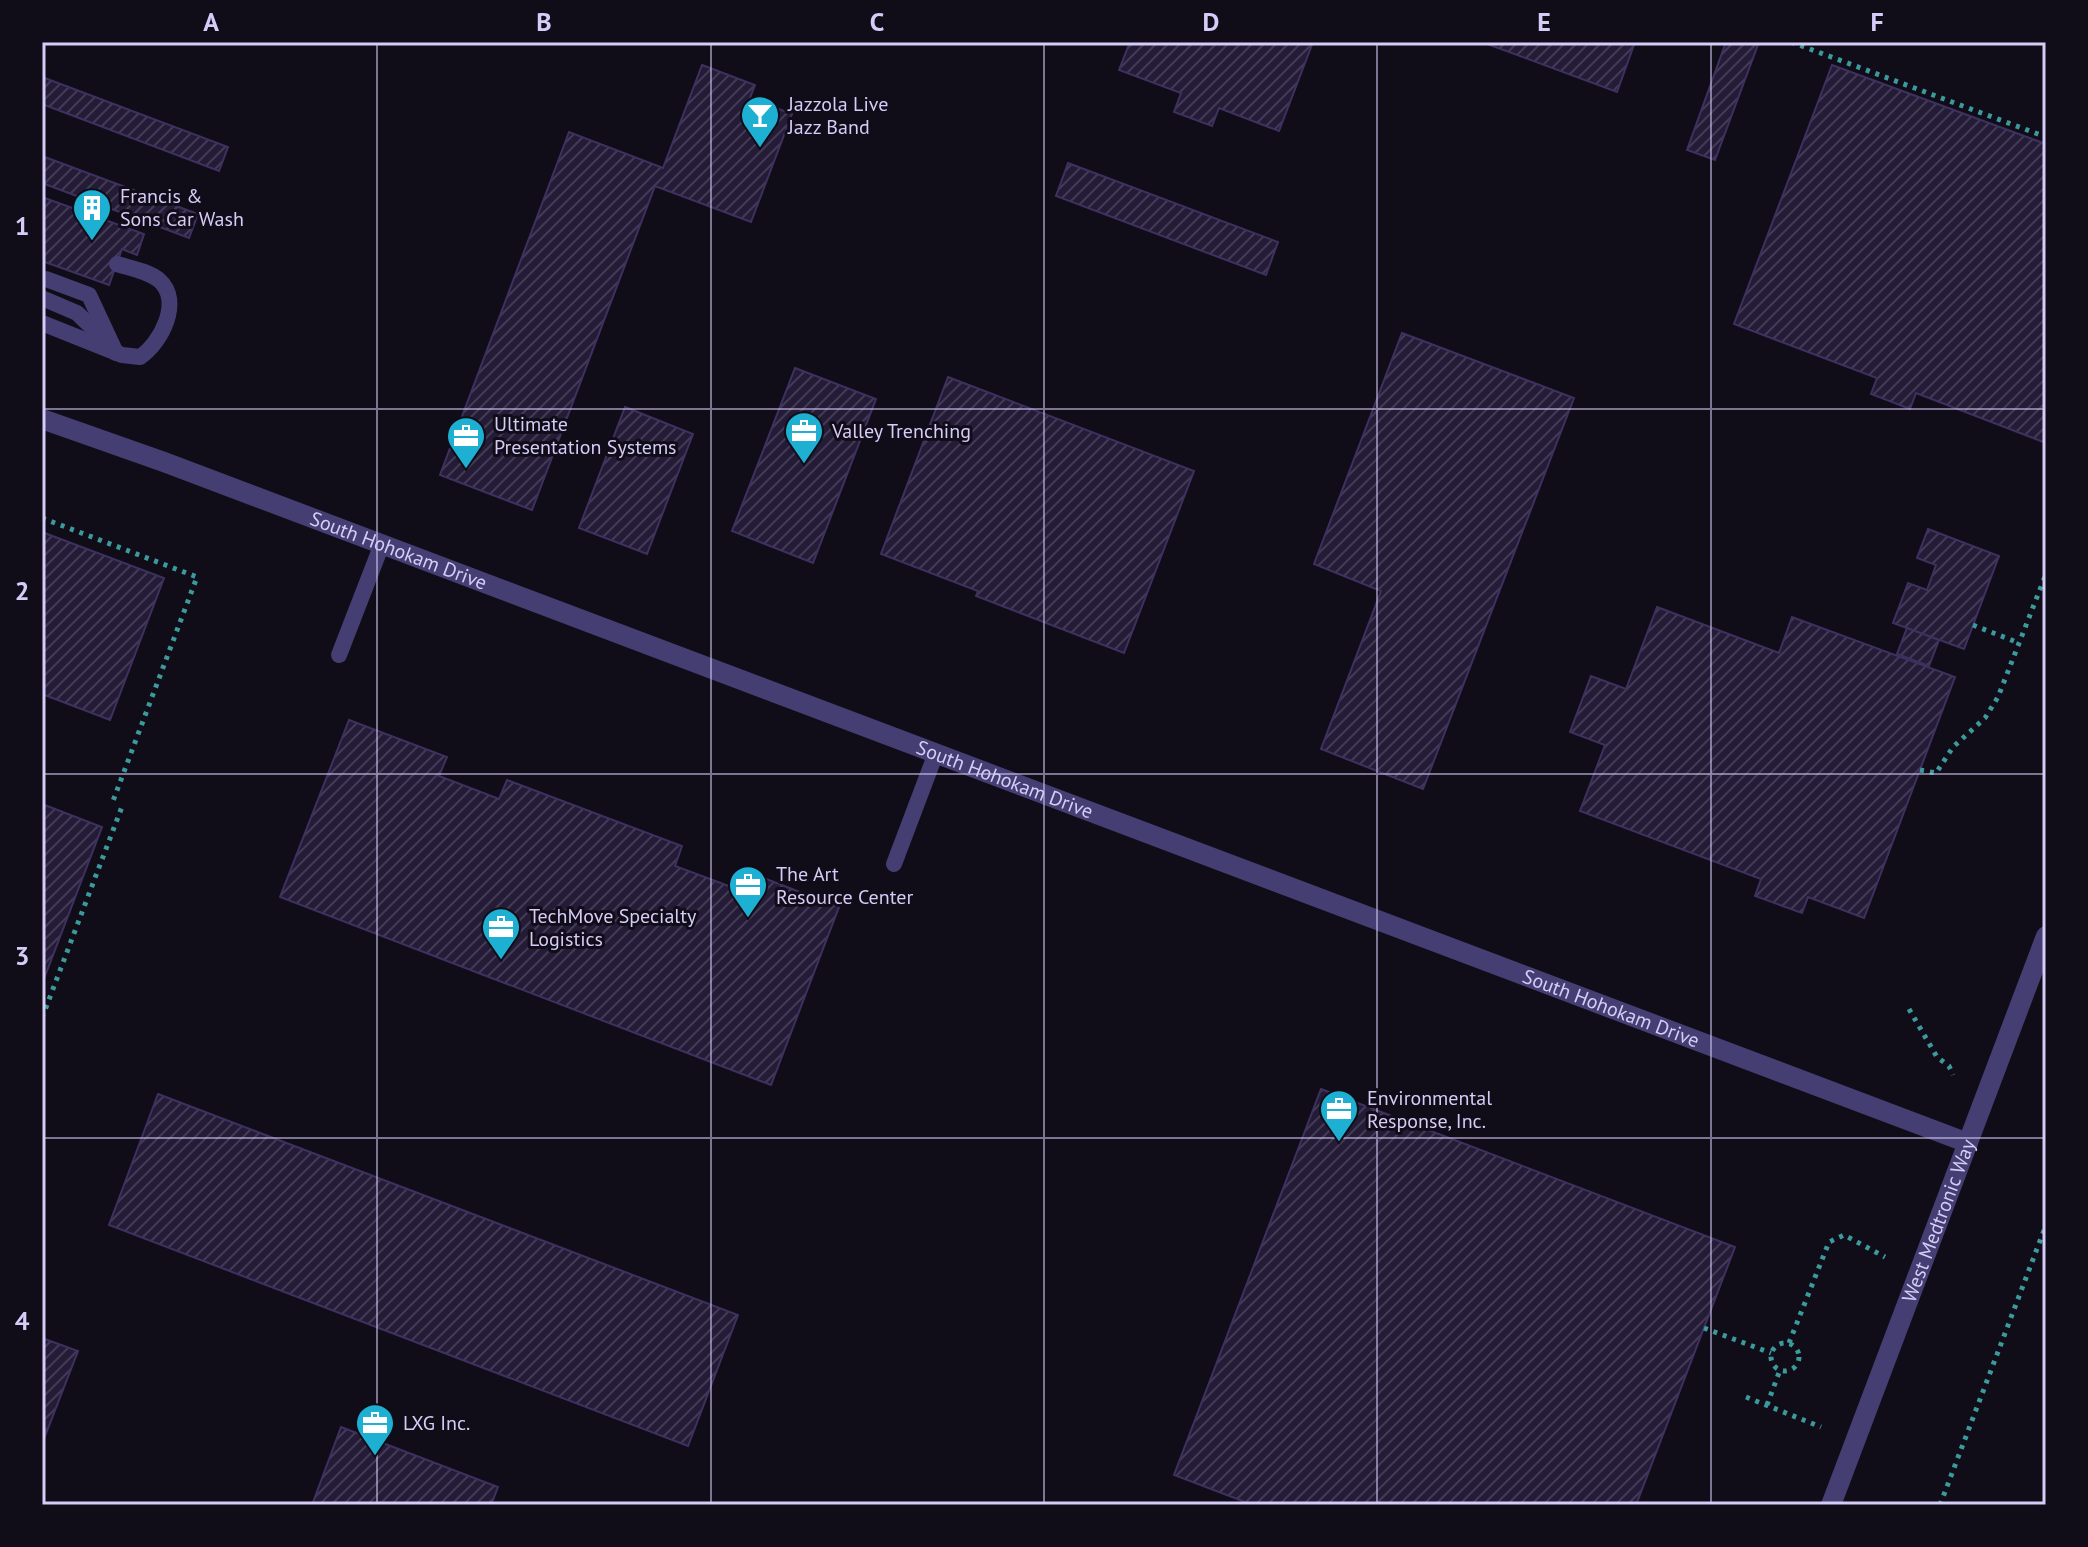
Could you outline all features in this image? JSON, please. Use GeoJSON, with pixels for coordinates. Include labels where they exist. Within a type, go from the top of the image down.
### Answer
{"type":"FeatureCollection","features":[{"type":"Feature","properties":{"kind":"street","name":"South Hohokam Drive"},"geometry":{"type":"LineString","coordinates":[[42,419],[382,544],[1968,1143]]}},
{"type":"Feature","properties":{"kind":"street","name":"West Medtronic Way"},"geometry":{"type":"LineString","coordinates":[[1831,1505],[2046,936]]}},
{"type":"Feature","properties":{"kind":"lane"},"geometry":{"type":"LineString","coordinates":[[42,323],[132,358],[147,352],[163,328],[170,300],[160,281],[117,264]]}},
{"type":"Feature","properties":{"kind":"lane"},"geometry":{"type":"LineString","coordinates":[[46,279],[89,295],[116,353]]}},
{"type":"Feature","properties":{"kind":"lane"},"geometry":{"type":"LineString","coordinates":[[42,298],[77,313],[116,353]]}},
{"type":"Feature","properties":{"kind":"lane"},"geometry":{"type":"LineString","coordinates":[[339,655],[382,544]]}},
{"type":"Feature","properties":{"kind":"lane"},"geometry":{"type":"LineString","coordinates":[[894,864],[936,753]]}},
{"type":"Feature","properties":{"kind":"path"},"geometry":{"type":"LineString","coordinates":[[1791,42],[2046,137]]}},
{"type":"Feature","properties":{"kind":"path"},"geometry":{"type":"LineString","coordinates":[[42,518],[197,577],[113,801]]}},
{"type":"Feature","properties":{"kind":"path"},"geometry":{"type":"LineString","coordinates":[[1920,770],[1936,773],[1953,747],[1985,718],[1998,697],[2046,574]]}},
{"type":"Feature","properties":{"kind":"path"},"geometry":{"type":"LineString","coordinates":[[1973,625],[2019,643]]}},
{"type":"Feature","properties":{"kind":"path"},"geometry":{"type":"LineString","coordinates":[[42,1018],[123,804]]}},
{"type":"Feature","properties":{"kind":"path"},"geometry":{"type":"LineString","coordinates":[[1909,1009],[1937,1057],[1949,1066],[1953,1075]]}},
{"type":"Feature","properties":{"kind":"path"},"geometry":{"type":"LineString","coordinates":[[1940,1505],[2046,1225]]}},
{"type":"Feature","properties":{"kind":"path"},"geometry":{"type":"LineString","coordinates":[[1789,1343],[1829,1242],[1844,1235],[1885,1257]]}},
{"type":"Feature","properties":{"kind":"path"},"geometry":{"type":"LineString","coordinates":[[1704,1328],[1771,1353]]}},
{"type":"Feature","properties":{"kind":"path"},"geometry":{"type":"LineString","coordinates":[[1789,1343],[1798,1352],[1798,1361],[1788,1370],[1780,1370],[1772,1363],[1771,1353],[1776,1346],[1789,1343]]}},
{"type":"Feature","properties":{"kind":"path"},"geometry":{"type":"LineString","coordinates":[[1767,1405],[1780,1370]]}},
{"type":"Feature","properties":{"kind":"path"},"geometry":{"type":"LineString","coordinates":[[1746,1397],[1821,1427]]}},
{"type":"Feature","properties":{"kind":"building"},"geometry":{"type":"Polygon","coordinates":[[[1130,42],[1313,42],[1279,131],[1219,108],[1212,126],[1174,112],[1181,93],[1119,70],[1130,42]]]}},
{"type":"Feature","properties":{"kind":"building"},"geometry":{"type":"Polygon","coordinates":[[[1482,42],[1635,42],[1617,92],[1482,42]]]}},
{"type":"Feature","properties":{"kind":"building"},"geometry":{"type":"Polygon","coordinates":[[[1726,42],[1759,42],[1715,160],[1687,150],[1726,42]]]}},
{"type":"Feature","properties":{"kind":"building"},"geometry":{"type":"Polygon","coordinates":[[[702,65],[755,85],[750,98],[792,114],[751,222],[655,186],[532,510],[440,475],[569,132],[663,168],[702,65]]]}},
{"type":"Feature","properties":{"kind":"building"},"geometry":{"type":"Polygon","coordinates":[[[1832,65],[2046,144],[2046,443],[1916,393],[1910,409],[1871,394],[1877,378],[1734,324],[1832,65]]]}},
{"type":"Feature","properties":{"kind":"building"},"geometry":{"type":"Polygon","coordinates":[[[42,77],[228,147],[219,171],[42,104],[42,77]]]}},
{"type":"Feature","properties":{"kind":"building"},"geometry":{"type":"Polygon","coordinates":[[[42,156],[198,214],[189,238],[42,183],[42,156]]]}},
{"type":"Feature","properties":{"kind":"building"},"geometry":{"type":"Polygon","coordinates":[[[1068,163],[1278,242],[1266,275],[1056,196],[1068,163]]]}},
{"type":"Feature","properties":{"kind":"building","name":"Francis & Sons Car Wash"},"geometry":{"type":"Polygon","coordinates":[[[42,197],[144,234],[137,255],[122,249],[109,285],[42,261],[42,197]]]}},
{"type":"Feature","properties":{"kind":"building"},"geometry":{"type":"Polygon","coordinates":[[[1402,333],[1574,398],[1423,789],[1321,749],[1381,591],[1314,564],[1402,333]]]}},
{"type":"Feature","properties":{"kind":"building","name":"Valley Trenching"},"geometry":{"type":"Polygon","coordinates":[[[795,368],[876,399],[813,563],[732,531],[795,368]]]}},
{"type":"Feature","properties":{"kind":"building"},"geometry":{"type":"Polygon","coordinates":[[[948,377],[1194,471],[1124,653],[976,596],[978,591],[881,554],[948,377]]]}},
{"type":"Feature","properties":{"kind":"building"},"geometry":{"type":"Polygon","coordinates":[[[625,407],[693,434],[647,554],[579,528],[625,407]]]}},
{"type":"Feature","properties":{"kind":"building"},"geometry":{"type":"Polygon","coordinates":[[[1928,529],[1999,556],[1964,649],[1893,623],[1908,583],[1927,590],[1936,565],[1917,558],[1928,529]]]}},
{"type":"Feature","properties":{"kind":"building"},"geometry":{"type":"Polygon","coordinates":[[[42,532],[164,578],[110,720],[42,694],[42,532]]]}},
{"type":"Feature","properties":{"kind":"building"},"geometry":{"type":"Polygon","coordinates":[[[1657,607],[1779,653],[1792,617],[1955,677],[1864,918],[1808,897],[1802,913],[1755,896],[1761,879],[1580,811],[1605,745],[1570,732],[1591,676],[1626,689],[1657,607]]]}},
{"type":"Feature","properties":{"kind":"building"},"geometry":{"type":"Polygon","coordinates":[[[1907,628],[1939,640],[1929,666],[1897,654],[1907,628]]]}},
{"type":"Feature","properties":{"kind":"building"},"geometry":{"type":"Polygon","coordinates":[[[349,720],[447,757],[439,776],[499,799],[507,780],[682,846],[675,866],[734,888],[740,869],[839,907],[771,1085],[280,897],[349,720]]]}},
{"type":"Feature","properties":{"kind":"building"},"geometry":{"type":"Polygon","coordinates":[[[42,804],[102,827],[42,984],[42,804]]]}},
{"type":"Feature","properties":{"kind":"building"},"geometry":{"type":"Polygon","coordinates":[[[1321,1089],[1735,1247],[1636,1505],[1253,1505],[1174,1475],[1321,1089]]]}},
{"type":"Feature","properties":{"kind":"building"},"geometry":{"type":"Polygon","coordinates":[[[158,1094],[738,1315],[688,1446],[109,1225],[158,1094]]]}},
{"type":"Feature","properties":{"kind":"building"},"geometry":{"type":"Polygon","coordinates":[[[42,1338],[78,1351],[42,1444],[42,1338]]]}},
{"type":"Feature","properties":{"kind":"building","name":"LXG Inc."},"geometry":{"type":"Polygon","coordinates":[[[341,1427],[498,1487],[491,1505],[312,1505],[341,1427]]]}},
{"type":"Feature","properties":{"kind":"place","name":"Jazzola Live Jazz Band"},"geometry":{"type":"Point","coordinates":[760,149]}},
{"type":"Feature","properties":{"kind":"place","name":"Francis & Sons Car Wash"},"geometry":{"type":"Point","coordinates":[92,242]}},
{"type":"Feature","properties":{"kind":"place","name":"Valley Trenching"},"geometry":{"type":"Point","coordinates":[804,465]}},
{"type":"Feature","properties":{"kind":"place","name":"Ultimate Presentation Systems"},"geometry":{"type":"Point","coordinates":[466,470]}},
{"type":"Feature","properties":{"kind":"place","name":"The Art Resource Center"},"geometry":{"type":"Point","coordinates":[748,919]}},
{"type":"Feature","properties":{"kind":"place","name":"TechMove Specialty Logistics"},"geometry":{"type":"Point","coordinates":[501,961]}},
{"type":"Feature","properties":{"kind":"place","name":"Environmental Response, Inc."},"geometry":{"type":"Point","coordinates":[1339,1143]}},
{"type":"Feature","properties":{"kind":"place","name":"LXG Inc."},"geometry":{"type":"Point","coordinates":[375,1457]}}]}
